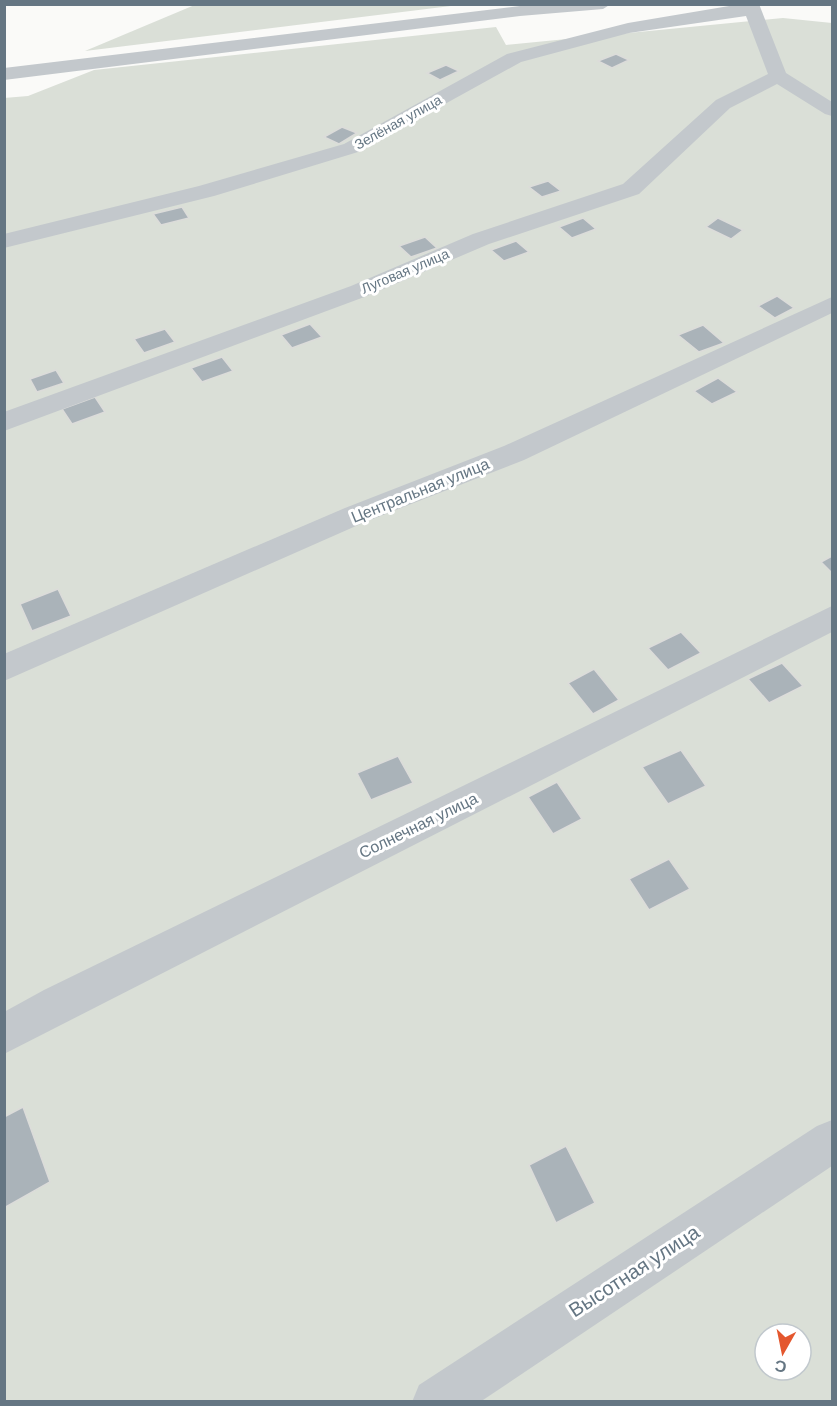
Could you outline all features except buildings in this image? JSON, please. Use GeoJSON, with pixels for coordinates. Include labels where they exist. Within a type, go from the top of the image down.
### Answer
{"type":"FeatureCollection","features":[{"type":"Feature","properties":{"kind":"street"},"geometry":{"type":"LineString","coordinates":[[4,74],[508,13],[603,4]]}},
{"type":"Feature","properties":{"kind":"street"},"geometry":{"type":"LineString","coordinates":[[752,7],[778,76],[832,110]]}},
{"type":"Feature","properties":{"kind":"street","name":"Зелёная улица"},"geometry":{"type":"LineString","coordinates":[[4,241],[206,191],[351,148],[514,58],[628,28],[752,7]]}},
{"type":"Feature","properties":{"kind":"street","name":"Луговая улица"},"geometry":{"type":"LineString","coordinates":[[4,422],[359,291],[481,239],[631,189],[723,104],[778,76]]}},
{"type":"Feature","properties":{"kind":"street","name":"Центральная улица"},"geometry":{"type":"LineString","coordinates":[[4,668],[355,515],[514,453],[832,304]]}},
{"type":"Feature","properties":{"kind":"street","name":"Солнечная улица"},"geometry":{"type":"LineString","coordinates":[[4,1034],[69,999],[832,618]]}},
{"type":"Feature","properties":{"kind":"street","name":"Высотная улица"},"geometry":{"type":"LineString","coordinates":[[436,1401],[832,1141]]}},
{"type":"Feature","properties":{"kind":"shaded area"},"geometry":{"type":"Polygon","coordinates":[[[197,4],[459,4],[459,5],[85,51],[197,4]]]}},
{"type":"Feature","properties":{"kind":"shaded area"},"geometry":{"type":"Polygon","coordinates":[[[783,18],[832,23],[832,1401],[5,1401],[4,98],[28,96],[94,70],[496,27],[506,45],[783,18]]]}}]}
